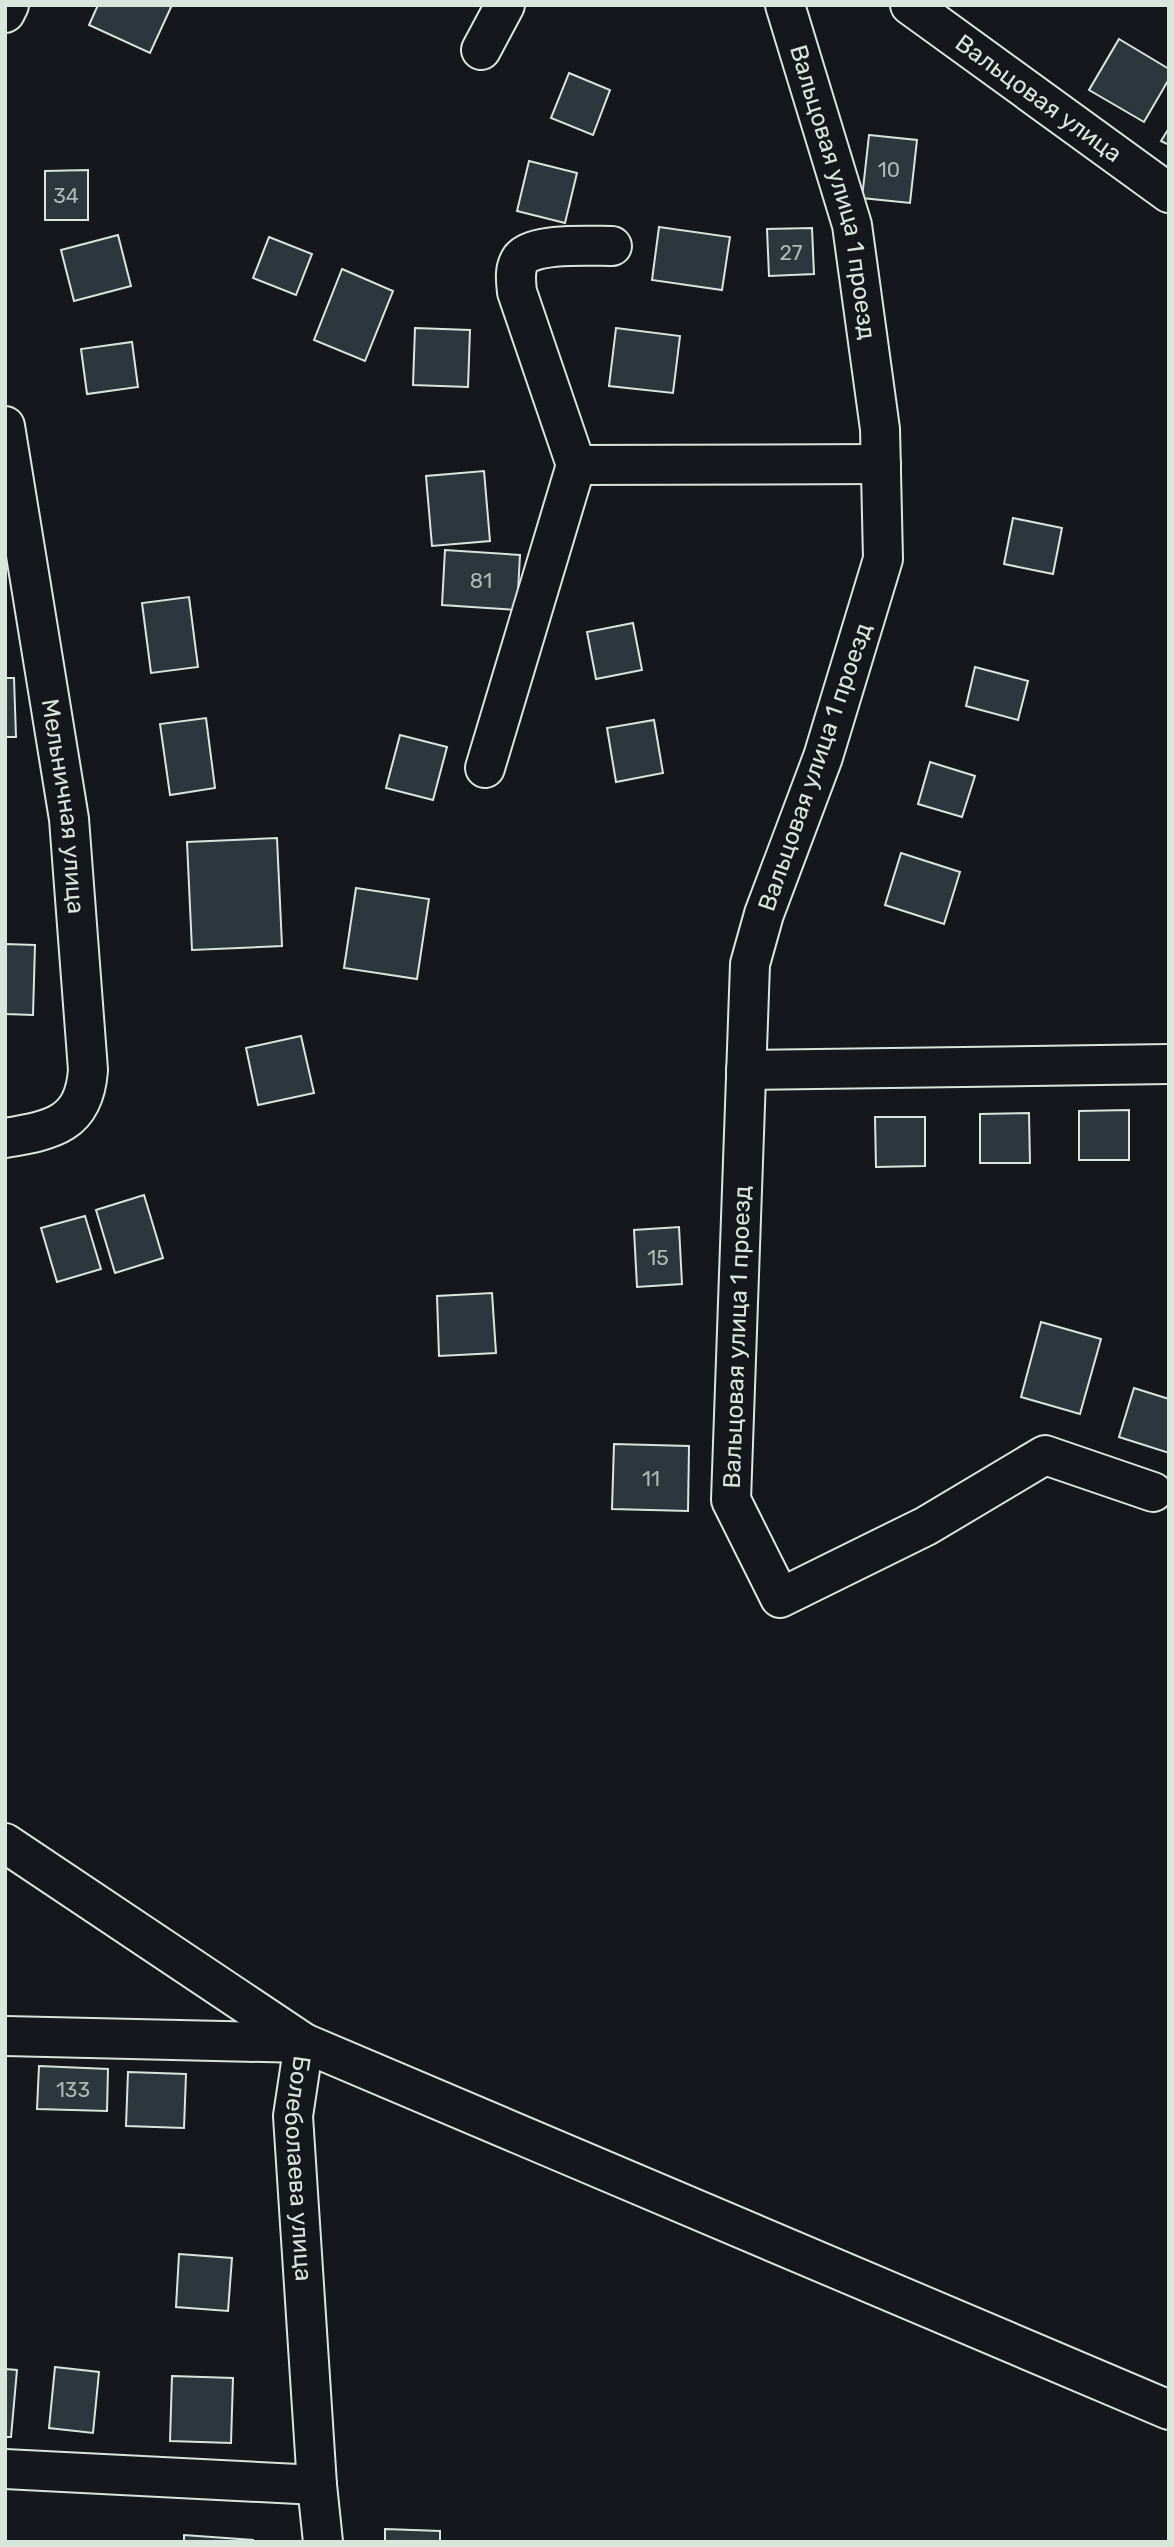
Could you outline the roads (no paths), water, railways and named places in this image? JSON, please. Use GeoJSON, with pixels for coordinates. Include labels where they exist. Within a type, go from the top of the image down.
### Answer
{"type":"FeatureCollection","features":[{"type":"Feature","properties":{"kind":"street"},"geometry":{"type":"LineString","coordinates":[[5,13],[9,5]]}},
{"type":"Feature","properties":{"kind":"street"},"geometry":{"type":"LineString","coordinates":[[481,51],[505,5]]}},
{"type":"Feature","properties":{"kind":"street","name":"Вальцовая улица 1 проезд"},"geometry":{"type":"LineString","coordinates":[[785,5],[852,225],[880,429],[883,559],[823,757],[764,914],[750,964],[731,1500],[780,1598],[926,1526],[1045,1455],[1153,1492]]}},
{"type":"Feature","properties":{"kind":"street","name":"Вальцовая улица"},"geometry":{"type":"LineString","coordinates":[[909,5],[1169,193]]}},
{"type":"Feature","properties":{"kind":"street"},"geometry":{"type":"LineString","coordinates":[[485,768],[576,466],[517,292],[515,274],[521,257],[534,248],[612,246]]}},
{"type":"Feature","properties":{"kind":"street","name":"Мельничная улица"},"geometry":{"type":"LineString","coordinates":[[5,426],[69,819],[88,1070],[86,1090],[77,1108],[62,1124],[46,1131],[5,1138]]}},
{"type":"Feature","properties":{"kind":"street"},"geometry":{"type":"LineString","coordinates":[[576,466],[881,464]]}},
{"type":"Feature","properties":{"kind":"street"},"geometry":{"type":"LineString","coordinates":[[746,1070],[1169,1064]]}},
{"type":"Feature","properties":{"kind":"street","name":"Болеболаева улица"},"geometry":{"type":"LineString","coordinates":[[5,1843],[304,2043],[293,2116],[323,2542]]}},
{"type":"Feature","properties":{"kind":"street"},"geometry":{"type":"LineString","coordinates":[[5,2036],[304,2043],[1169,2410]]}},
{"type":"Feature","properties":{"kind":"street"},"geometry":{"type":"LineString","coordinates":[[5,2469],[317,2485]]}}]}
